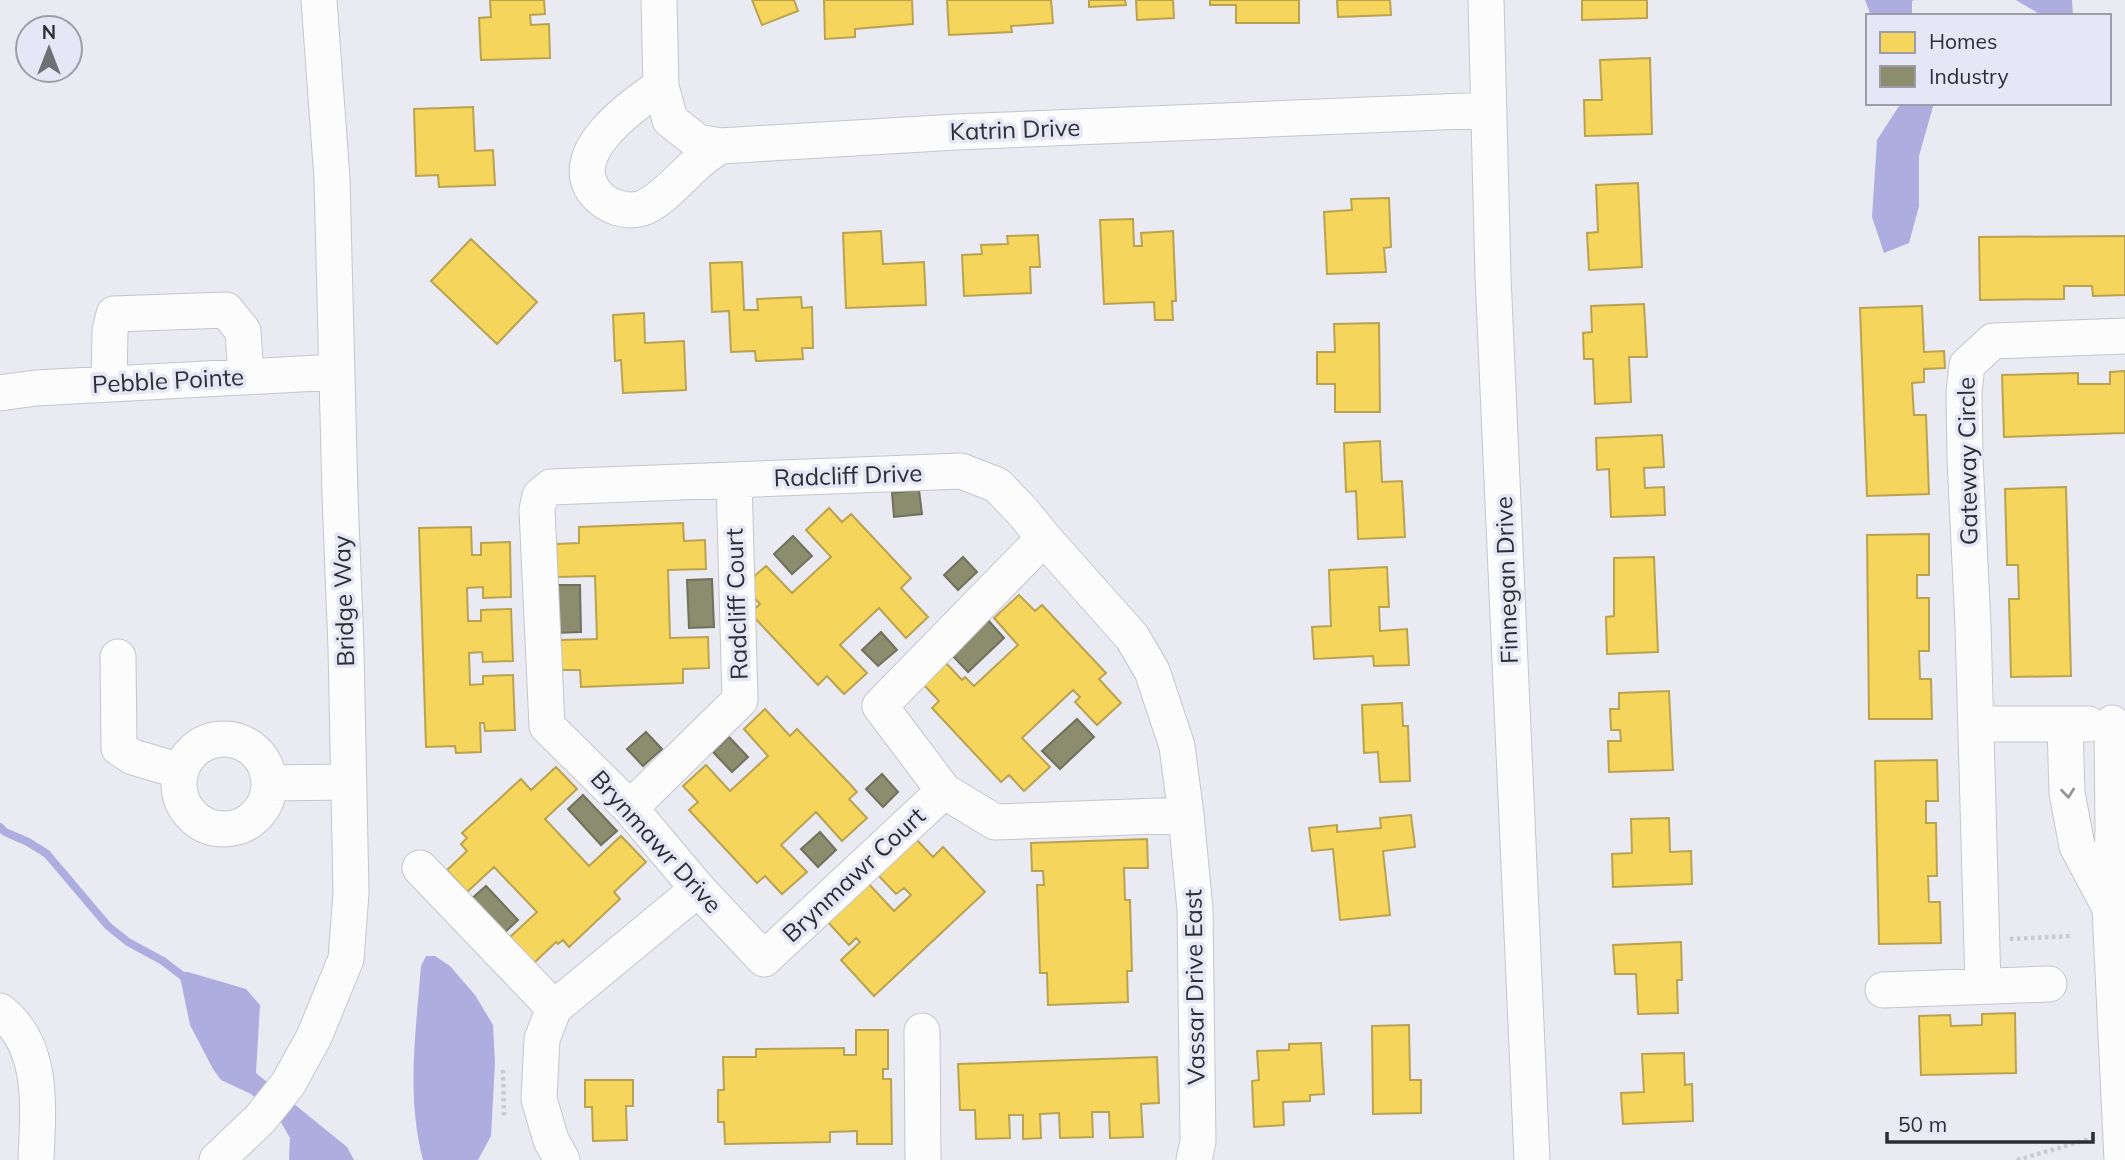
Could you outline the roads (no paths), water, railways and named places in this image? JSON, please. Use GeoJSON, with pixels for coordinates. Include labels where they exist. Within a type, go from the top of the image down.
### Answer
{"type":"FeatureCollection","features":[{"type":"Feature","properties":{"kind":"street","name":"Bridge Way"},"geometry":{"type":"LineString","coordinates":[[217,1160],[260,1119],[288,1084],[314,1037],[346,959],[351,893],[349,782],[332,179],[319,0]]}},
{"type":"Feature","properties":{"kind":"street","name":"Katrin Drive"},"geometry":{"type":"LineString","coordinates":[[659,0],[661,86],[670,120],[698,142],[720,146],[956,132],[1489,110]]}},
{"type":"Feature","properties":{"kind":"street","name":"Finnegan Drive"},"geometry":{"type":"LineString","coordinates":[[1486,0],[1493,290],[1532,1160]]}},
{"type":"Feature","properties":{"kind":"street"},"geometry":{"type":"LineString","coordinates":[[661,86],[628,108],[610,125],[594,147],[588,170],[590,186],[601,200],[622,210],[641,209],[720,146]]}},
{"type":"Feature","properties":{"kind":"street"},"geometry":{"type":"LineString","coordinates":[[109,384],[110,331],[114,314],[226,310],[243,331],[246,377]]}},
{"type":"Feature","properties":{"kind":"street","name":"Gateway Circle"},"geometry":{"type":"LineString","coordinates":[[1983,986],[1965,459],[1964,392],[1967,365],[1993,341],[2125,336]]}},
{"type":"Feature","properties":{"kind":"street","name":"Pebble Pointe"},"geometry":{"type":"LineString","coordinates":[[0,393],[109,384],[337,372]]}},
{"type":"Feature","properties":{"kind":"street","name":"Radcliff Drive"},"geometry":{"type":"LineString","coordinates":[[547,726],[537,510],[540,496],[551,487],[961,471],[997,485],[1132,637],[1152,671],[1177,746],[1186,814]]}},
{"type":"Feature","properties":{"kind":"street","name":"Radcliff Court"},"geometry":{"type":"LineString","coordinates":[[630,808],[740,700],[734,480]]}},
{"type":"Feature","properties":{"kind":"street"},"geometry":{"type":"LineString","coordinates":[[1044,538],[880,706],[944,791],[995,822],[1186,814]]}},
{"type":"Feature","properties":{"kind":"street"},"geometry":{"type":"LineString","coordinates":[[118,657],[119,748],[133,757],[180,771]]}},
{"type":"Feature","properties":{"kind":"street"},"geometry":{"type":"LineString","coordinates":[[1976,724],[2065,725],[2119,722],[2109,908],[2120,1033],[2121,1148]]}},
{"type":"Feature","properties":{"kind":"street"},"geometry":{"type":"LineString","coordinates":[[2065,725],[2067,793],[2077,846],[2109,908]]}},
{"type":"Feature","properties":{"kind":"street","name":"Brynmawr Drive"},"geometry":{"type":"LineString","coordinates":[[547,726],[630,808],[698,890],[764,959]]}},
{"type":"Feature","properties":{"kind":"street"},"geometry":{"type":"LineString","coordinates":[[237,740],[250,746],[266,769],[269,783],[266,799],[259,812],[247,822],[233,828],[217,828],[202,823],[190,814],[178,785],[180,771],[186,758],[208,741],[237,740]]}},
{"type":"Feature","properties":{"kind":"street"},"geometry":{"type":"LineString","coordinates":[[269,783],[349,782]]}},
{"type":"Feature","properties":{"kind":"street","name":"Brynmawr Court"},"geometry":{"type":"LineString","coordinates":[[764,959],[944,791]]}},
{"type":"Feature","properties":{"kind":"street","name":"Vassar Drive East"},"geometry":{"type":"LineString","coordinates":[[1186,814],[1195,911],[1198,1142],[1194,1160]]}},
{"type":"Feature","properties":{"kind":"street"},"geometry":{"type":"LineString","coordinates":[[419,868],[554,1008]]}},
{"type":"Feature","properties":{"kind":"street"},"geometry":{"type":"LineString","coordinates":[[562,1160],[551,1140],[539,1099],[542,1039],[554,1008],[698,890]]}},
{"type":"Feature","properties":{"kind":"street"},"geometry":{"type":"LineString","coordinates":[[1883,989],[2049,984]]}},
{"type":"Feature","properties":{"kind":"street"},"geometry":{"type":"LineString","coordinates":[[3,1013],[12,1020],[26,1042],[34,1067],[38,1110],[36,1160]]}},
{"type":"Feature","properties":{"kind":"street"},"geometry":{"type":"LineString","coordinates":[[922,1031],[923,1160]]}},
{"type":"Feature","properties":{"kind":"water"},"geometry":{"type":"Polygon","coordinates":[[[1865,0],[1915,0],[1912,1],[1912,14],[1870,14],[1865,0]]]}},
{"type":"Feature","properties":{"kind":"water"},"geometry":{"type":"Polygon","coordinates":[[[2016,0],[2072,0],[2073,14],[2040,14],[2016,0]]]}},
{"type":"Feature","properties":{"kind":"water"},"geometry":{"type":"Polygon","coordinates":[[[1900,105],[1933,105],[1919,156],[1919,206],[1909,243],[1884,253],[1872,217],[1877,140],[1900,105]]]}},
{"type":"Feature","properties":{"kind":"water"},"geometry":{"type":"Polygon","coordinates":[[[426,956],[435,956],[450,966],[475,995],[493,1025],[495,1063],[491,1136],[478,1160],[423,1160],[415,1112],[414,1063],[421,966],[426,956]]]}},
{"type":"Feature","properties":{"kind":"water"},"geometry":{"type":"Polygon","coordinates":[[[179,972],[188,972],[246,989],[260,1005],[256,1073],[347,1147],[354,1160],[289,1160],[290,1138],[279,1119],[251,1094],[221,1080],[213,1069],[190,1025],[179,972]]]}},
{"type":"Feature","properties":{"kind":"waterway"},"geometry":{"type":"LineString","coordinates":[[0,827],[47,854],[108,926],[185,978]]}}]}
